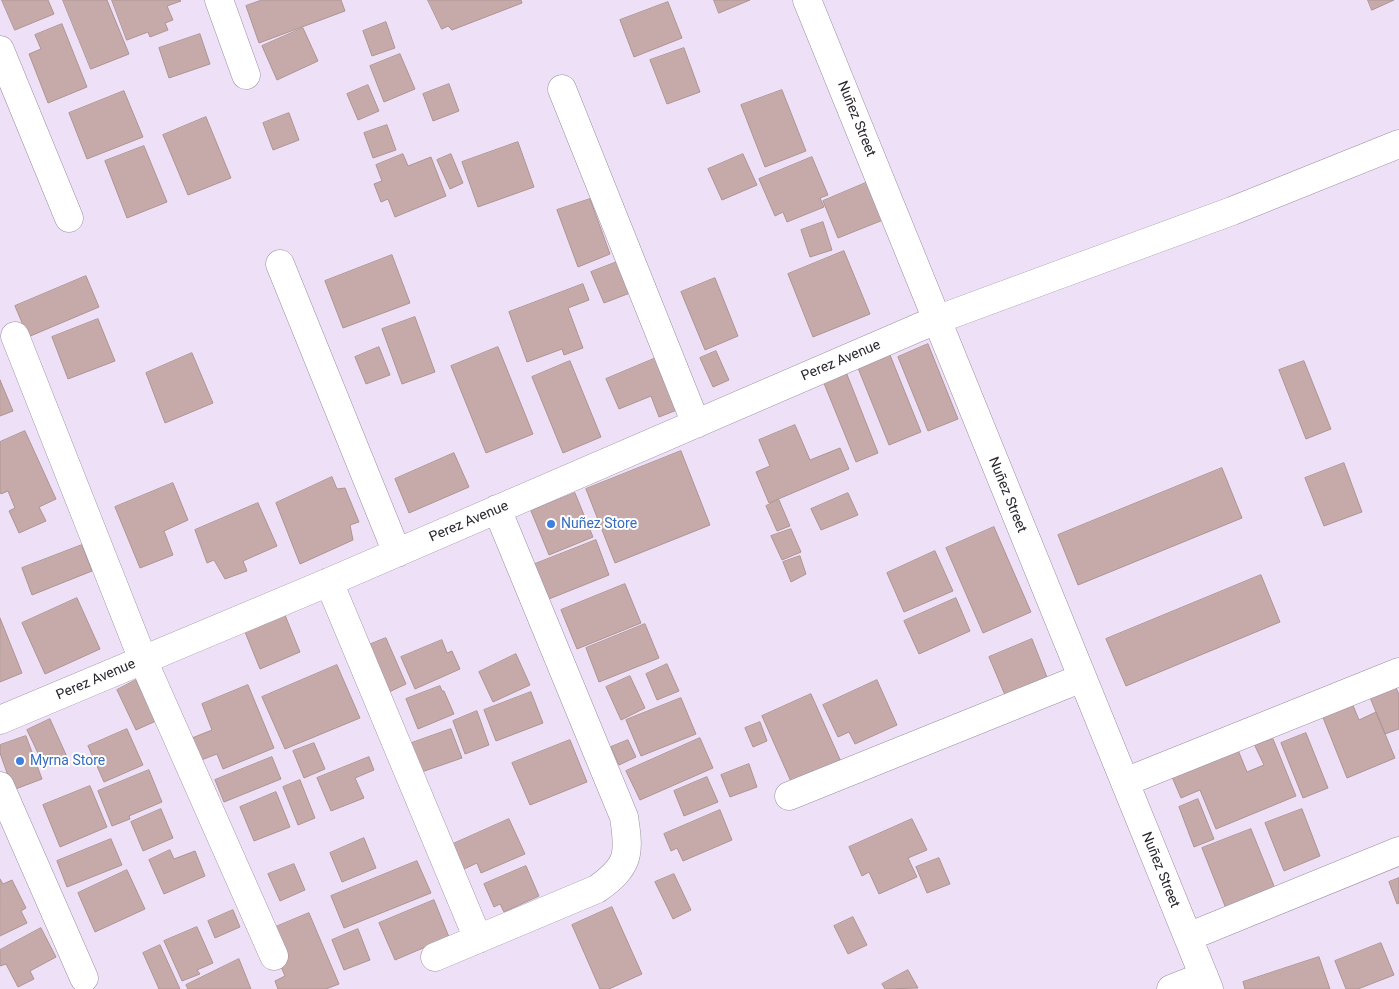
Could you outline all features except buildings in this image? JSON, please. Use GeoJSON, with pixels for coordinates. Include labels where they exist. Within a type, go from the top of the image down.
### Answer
{"type":"FeatureCollection","features":[{"type":"Feature","properties":{"kind":"street"},"geometry":{"type":"LineString","coordinates":[[219,0],[246,75]]}},
{"type":"Feature","properties":{"kind":"street","name":"Nuñez Street"},"geometry":{"type":"LineString","coordinates":[[807,0],[1206,982]]}},
{"type":"Feature","properties":{"kind":"street"},"geometry":{"type":"LineString","coordinates":[[0,50],[69,218]]}},
{"type":"Feature","properties":{"kind":"street"},"geometry":{"type":"LineString","coordinates":[[562,89],[696,424]]}},
{"type":"Feature","properties":{"kind":"street","name":"Perez Avenue"},"geometry":{"type":"LineString","coordinates":[[0,720],[397,553],[936,320],[1232,211],[1399,144]]}},
{"type":"Feature","properties":{"kind":"street"},"geometry":{"type":"LineString","coordinates":[[280,264],[397,553]]}},
{"type":"Feature","properties":{"kind":"street"},"geometry":{"type":"LineString","coordinates":[[15,336],[143,660],[274,956]]}},
{"type":"Feature","properties":{"kind":"street"},"geometry":{"type":"LineString","coordinates":[[435,957],[597,889],[616,875],[625,860],[627,838],[624,817],[498,509]]}},
{"type":"Feature","properties":{"kind":"street"},"geometry":{"type":"LineString","coordinates":[[328,582],[478,939]]}},
{"type":"Feature","properties":{"kind":"street"},"geometry":{"type":"LineString","coordinates":[[1125,782],[1399,672]]}},
{"type":"Feature","properties":{"kind":"street"},"geometry":{"type":"LineString","coordinates":[[789,796],[1082,678]]}},
{"type":"Feature","properties":{"kind":"street"},"geometry":{"type":"LineString","coordinates":[[0,786],[84,978]]}},
{"type":"Feature","properties":{"kind":"street"},"geometry":{"type":"LineString","coordinates":[[1188,937],[1399,851]]}},
{"type":"Feature","properties":{"kind":"street"},"geometry":{"type":"LineString","coordinates":[[1171,989],[1206,982]]}},
{"type":"Feature","properties":{"kind":"place","name":"Nuñez Store"},"geometry":{"type":"Point","coordinates":[551,524]}},
{"type":"Feature","properties":{"kind":"place","name":"Myrna Store"},"geometry":{"type":"Point","coordinates":[20,761]}}]}
